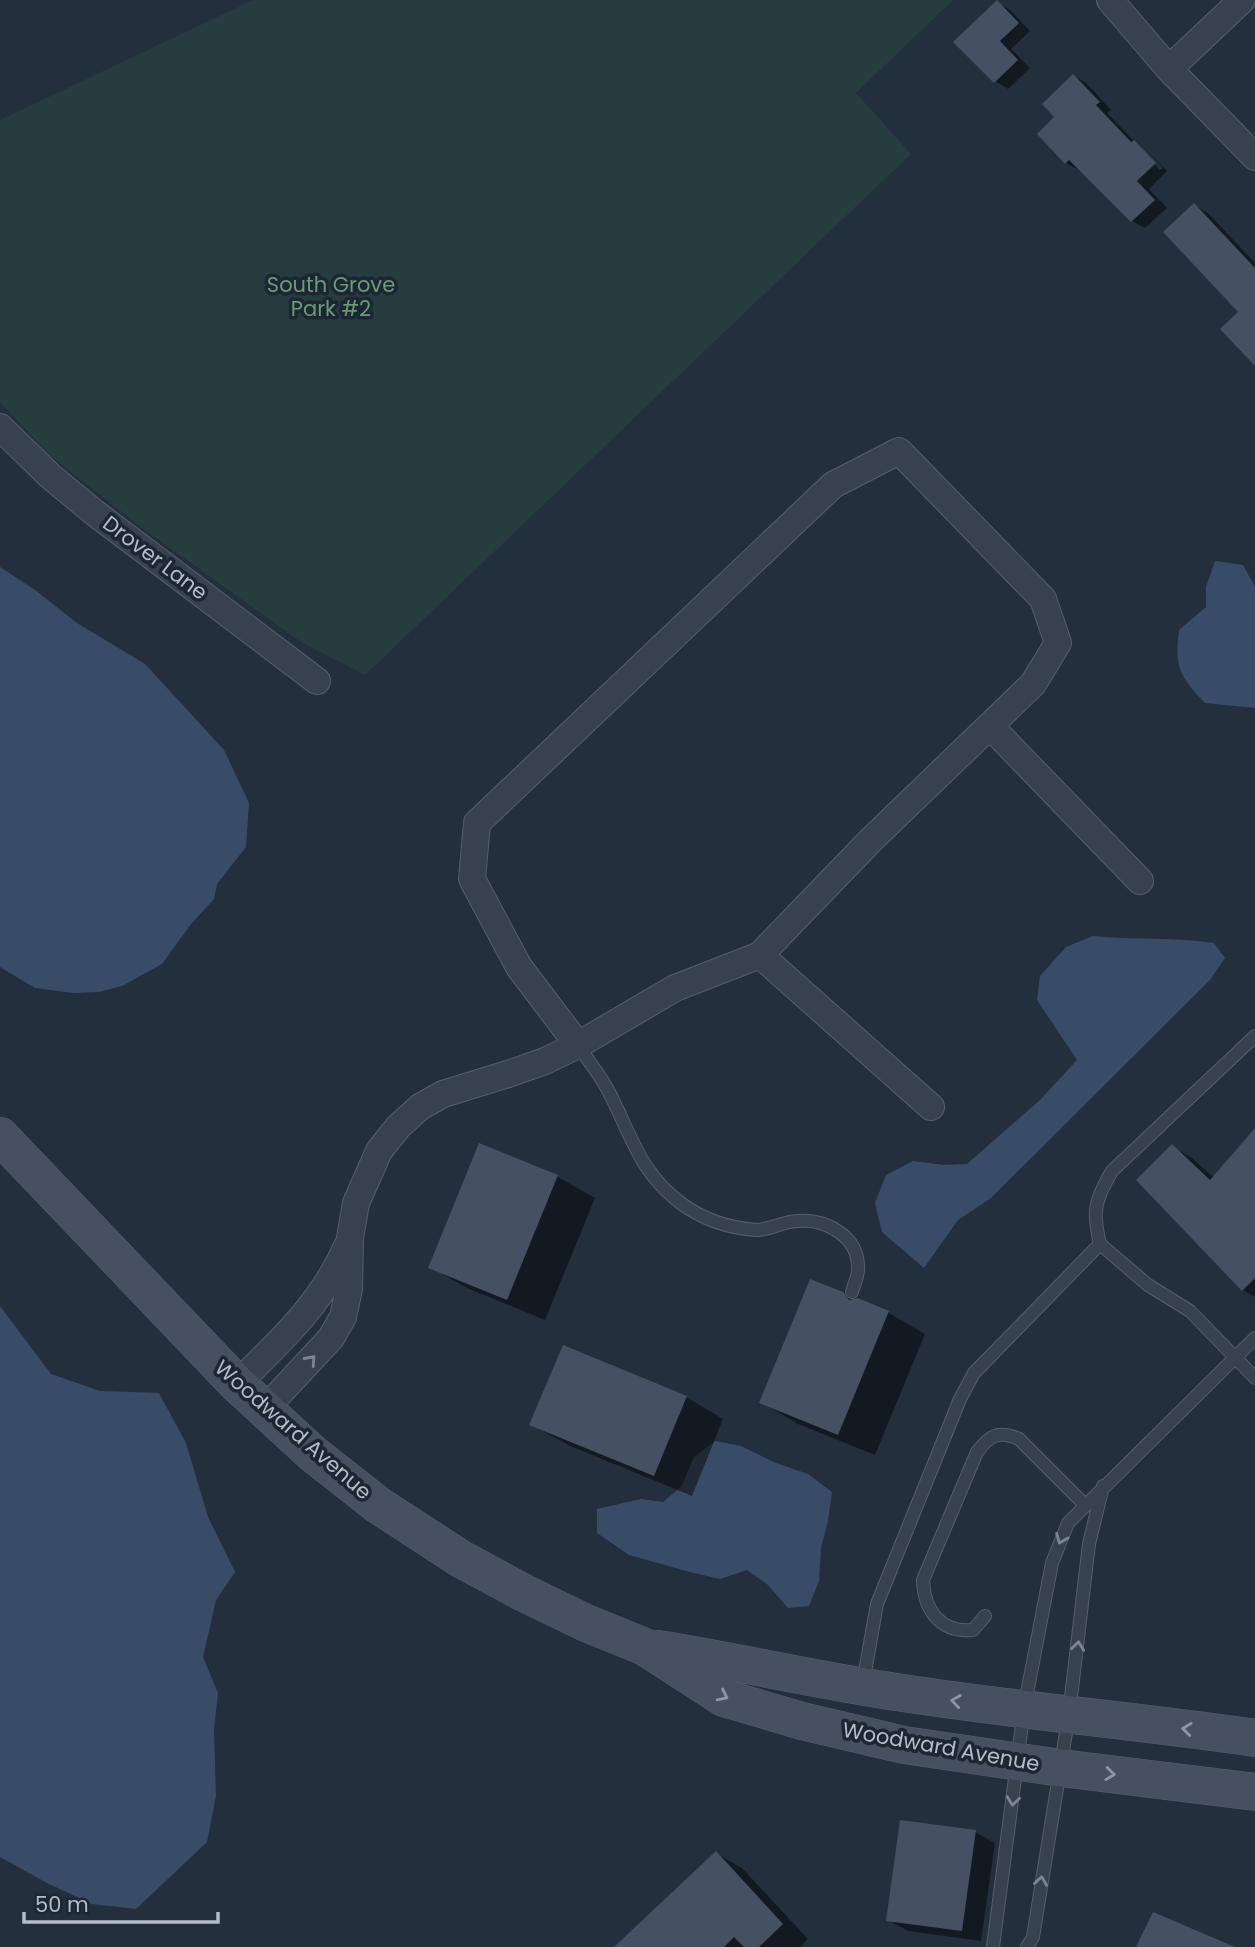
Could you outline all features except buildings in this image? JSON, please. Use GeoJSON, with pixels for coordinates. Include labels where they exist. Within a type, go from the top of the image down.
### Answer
{"type":"FeatureCollection","features":[{"type":"Feature","properties":{"kind":"main road","name":"Woodward Avenue"},"geometry":{"type":"LineString","coordinates":[[0,1136],[237,1384],[312,1453],[377,1505],[461,1559],[574,1617],[645,1647],[724,1698],[802,1721],[904,1745],[1255,1792]]}},
{"type":"Feature","properties":{"kind":"main road","name":"Woodward Avenue"},"geometry":{"type":"LineString","coordinates":[[645,1647],[735,1661],[821,1681],[1255,1738]]}},
{"type":"Feature","properties":{"kind":"street"},"geometry":{"type":"LineString","coordinates":[[1110,0],[1169,69],[1255,158]]}},
{"type":"Feature","properties":{"kind":"street"},"geometry":{"type":"LineString","coordinates":[[1169,69],[1242,0]]}},
{"type":"Feature","properties":{"kind":"street","name":"Drover Lane"},"geometry":{"type":"LineString","coordinates":[[0,427],[50,476],[95,513],[317,681]]}},
{"type":"Feature","properties":{"kind":"street"},"geometry":{"type":"LineString","coordinates":[[264,1410],[331,1338],[343,1317],[349,1289],[350,1238],[356,1203],[379,1151],[420,1107],[443,1094],[545,1060],[578,1045],[675,988],[761,954],[871,840],[1033,684],[1058,643],[1043,599],[899,451],[833,485],[477,823],[472,879],[519,967],[578,1045]]}},
{"type":"Feature","properties":{"kind":"street"},"geometry":{"type":"LineString","coordinates":[[990,726],[1140,881]]}},
{"type":"Feature","properties":{"kind":"street"},"geometry":{"type":"LineString","coordinates":[[761,954],[931,1107]]}},
{"type":"Feature","properties":{"kind":"street"},"geometry":{"type":"LineString","coordinates":[[237,1384],[315,1303],[337,1270],[350,1238]]}},
{"type":"Feature","properties":{"kind":"lane"},"geometry":{"type":"LineString","coordinates":[[1255,1036],[1112,1171],[1100,1193],[1094,1219],[1100,1244],[1148,1285],[1190,1311],[1255,1378]]}},
{"type":"Feature","properties":{"kind":"lane"},"geometry":{"type":"LineString","coordinates":[[578,1045],[610,1092],[629,1138],[646,1168],[681,1203],[717,1224],[759,1230],[797,1221],[826,1224],[849,1239],[857,1256],[859,1268],[852,1292]]}},
{"type":"Feature","properties":{"kind":"lane"},"geometry":{"type":"LineString","coordinates":[[862,1687],[877,1604],[969,1382],[997,1348],[1100,1244]]}},
{"type":"Feature","properties":{"kind":"lane"},"geometry":{"type":"LineString","coordinates":[[993,1947],[1024,1709],[1052,1563],[1068,1523],[1255,1338]]}},
{"type":"Feature","properties":{"kind":"lane"},"geometry":{"type":"LineString","coordinates":[[985,1616],[973,1630],[961,1631],[944,1625],[924,1597],[923,1580],[977,1452],[985,1442],[995,1435],[1007,1433],[1019,1439],[1085,1505]]}},
{"type":"Feature","properties":{"kind":"lane"},"geometry":{"type":"LineString","coordinates":[[1027,1947],[1033,1937],[1049,1825],[1061,1768],[1089,1544],[1103,1486]]}},
{"type":"Feature","properties":{"kind":"green space","name":"South Grove Park #2"},"geometry":{"type":"Polygon","coordinates":[[[253,0],[953,0],[856,93],[911,154],[365,675],[301,642],[146,531],[48,454],[0,402],[0,120],[253,0]]]}},
{"type":"Feature","properties":{"kind":"water"},"geometry":{"type":"Polygon","coordinates":[[[1215,561],[1243,565],[1255,587],[1255,708],[1205,703],[1184,678],[1178,663],[1179,630],[1206,607],[1206,587],[1215,561]]]}},
{"type":"Feature","properties":{"kind":"water"},"geometry":{"type":"Polygon","coordinates":[[[0,567],[77,623],[145,664],[224,750],[249,803],[246,847],[217,884],[214,899],[191,924],[162,964],[122,986],[99,992],[73,993],[35,988],[0,967],[0,567]]]}},
{"type":"Feature","properties":{"kind":"water"},"geometry":{"type":"Polygon","coordinates":[[[1093,936],[1214,943],[1225,958],[1210,980],[991,1198],[958,1220],[924,1268],[882,1232],[875,1203],[886,1175],[913,1161],[944,1165],[967,1164],[1040,1100],[1077,1060],[1037,1000],[1040,976],[1066,947],[1093,936]]]}},
{"type":"Feature","properties":{"kind":"water"},"geometry":{"type":"Polygon","coordinates":[[[0,1306],[51,1374],[100,1391],[159,1393],[186,1443],[208,1517],[235,1572],[216,1600],[203,1657],[218,1693],[214,1730],[216,1796],[207,1842],[136,1909],[92,1904],[0,1857],[0,1306]]]}},
{"type":"Feature","properties":{"kind":"water"},"geometry":{"type":"Polygon","coordinates":[[[715,1441],[741,1446],[776,1463],[808,1474],[832,1492],[821,1548],[819,1581],[809,1606],[788,1608],[767,1584],[747,1570],[720,1579],[690,1572],[629,1555],[597,1533],[597,1509],[641,1499],[663,1502],[681,1487],[694,1457],[715,1441]]]}}]}
